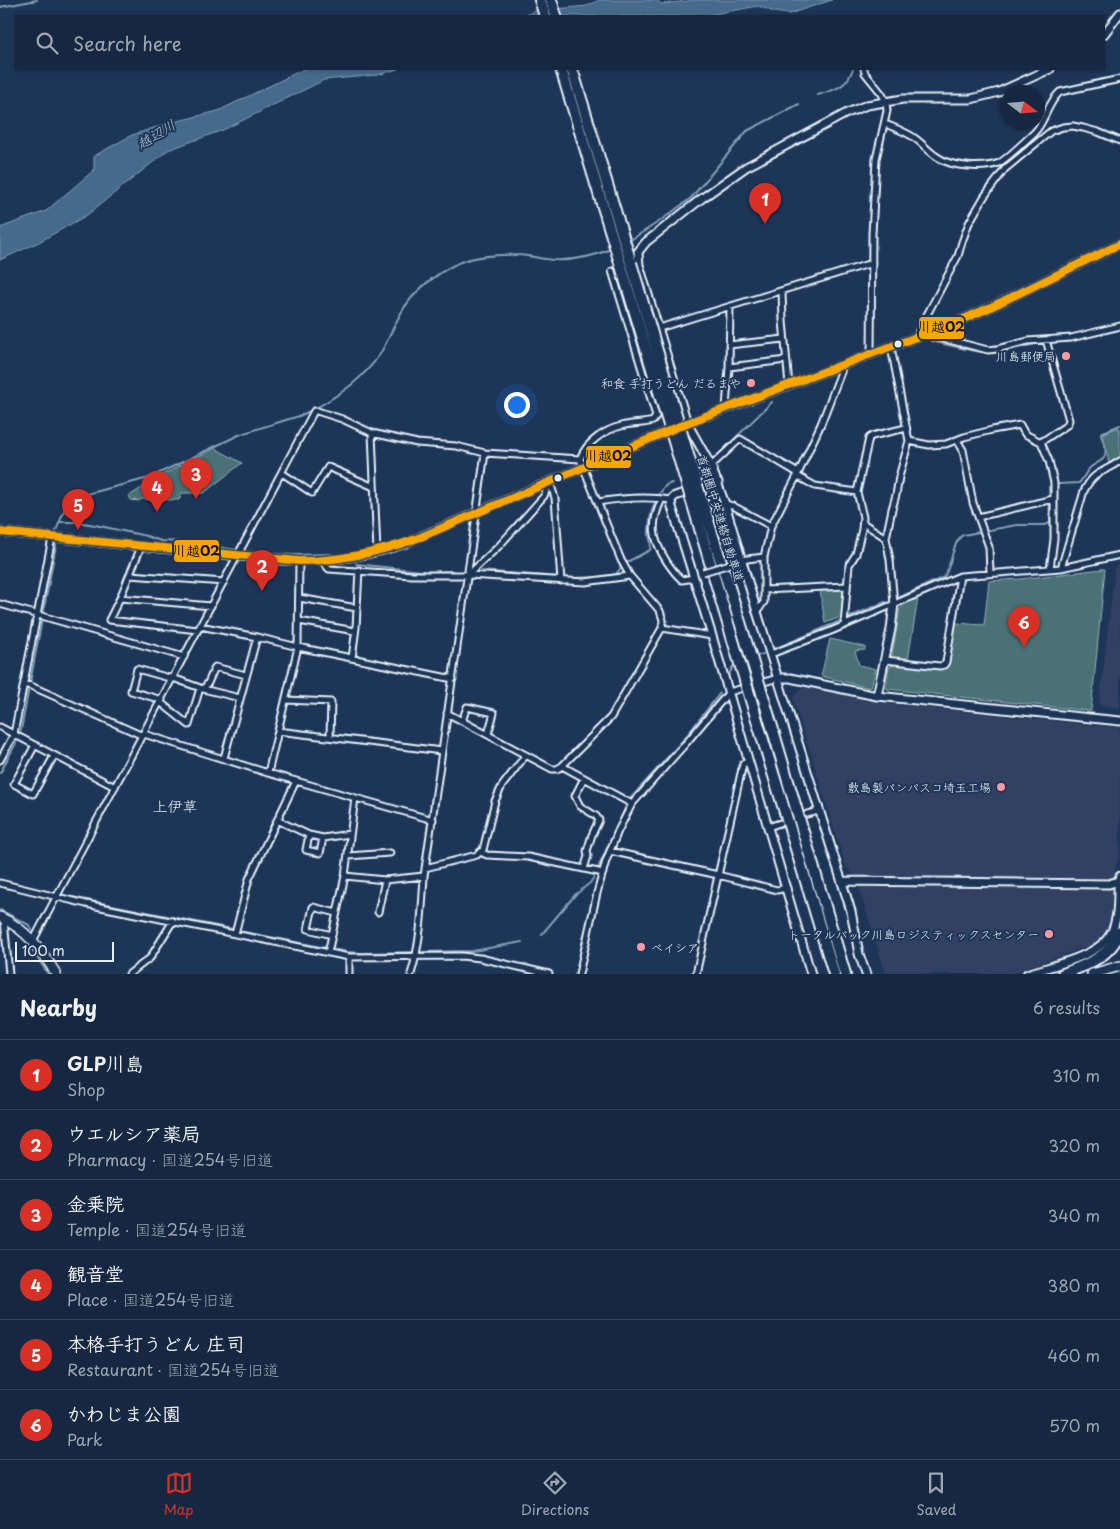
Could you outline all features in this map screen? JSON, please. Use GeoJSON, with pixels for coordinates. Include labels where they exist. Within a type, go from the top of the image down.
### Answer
{"type":"FeatureCollection","features":[{"type":"Feature","properties":{"kind":"highway"},"geometry":{"type":"LineString","coordinates":[[540,0],[545,15]]}},
{"type":"Feature","properties":{"kind":"highway"},"geometry":{"type":"LineString","coordinates":[[551,0],[556,15]]}},
{"type":"Feature","properties":{"kind":"highway","name":"首都圏中央連絡自動車道"},"geometry":{"type":"LineString","coordinates":[[561,70],[696,497],[735,606],[845,974]]}},
{"type":"Feature","properties":{"kind":"highway","name":"首都圏中央連絡自動車道"},"geometry":{"type":"LineString","coordinates":[[572,70],[696,497],[724,610],[833,972]]}},
{"type":"Feature","properties":{"kind":"highway"},"geometry":{"type":"LineString","coordinates":[[832,926],[850,974]]}},
{"type":"Feature","properties":{"kind":"highway"},"geometry":{"type":"LineString","coordinates":[[1063,974],[1087,965],[1109,950],[1116,942],[1120,932]]}},
{"type":"Feature","properties":{"kind":"main road"},"geometry":{"type":"LineString","coordinates":[[2,918],[23,930],[34,941],[42,950],[56,974]]}},
{"type":"Feature","properties":{"kind":"main road"},"geometry":{"type":"LineString","coordinates":[[1092,974],[1120,966]]}},
{"type":"Feature","properties":{"kind":"street"},"geometry":{"type":"LineString","coordinates":[[1105,33],[1120,13]]}},
{"type":"Feature","properties":{"kind":"street"},"geometry":{"type":"LineString","coordinates":[[864,70],[864,74],[882,94],[887,110],[876,158],[872,234],[871,355]]}},
{"type":"Feature","properties":{"kind":"street"},"geometry":{"type":"LineString","coordinates":[[866,974],[859,954],[851,911],[741,561],[725,504],[711,466],[688,423],[638,252],[646,242],[730,177],[847,113],[867,105],[903,99],[971,99],[999,92],[1048,70]]}},
{"type":"Feature","properties":{"kind":"street"},"geometry":{"type":"LineString","coordinates":[[885,124],[909,134],[941,160],[952,164],[986,166],[1000,162],[1034,133],[1041,124],[1053,98],[1060,92],[1120,79]]}},
{"type":"Feature","properties":{"kind":"street"},"geometry":{"type":"LineString","coordinates":[[918,337],[920,328],[958,256],[969,224],[984,197],[1005,168],[1051,131],[1063,127],[1083,128],[1120,141]]}},
{"type":"Feature","properties":{"kind":"street"},"geometry":{"type":"LineString","coordinates":[[1000,162],[1005,168]]}},
{"type":"Feature","properties":{"kind":"street"},"geometry":{"type":"LineString","coordinates":[[0,532],[141,546],[239,553],[299,561],[348,558],[377,552],[406,543],[688,423],[918,337],[991,306],[1120,244]]}},
{"type":"Feature","properties":{"kind":"street"},"geometry":{"type":"LineString","coordinates":[[659,328],[872,263]]}},
{"type":"Feature","properties":{"kind":"street"},"geometry":{"type":"LineString","coordinates":[[615,280],[640,264]]}},
{"type":"Feature","properties":{"kind":"street"},"geometry":{"type":"LineString","coordinates":[[580,459],[589,445],[599,436],[621,426],[653,421],[656,416],[612,271]]}},
{"type":"Feature","properties":{"kind":"street"},"geometry":{"type":"LineString","coordinates":[[782,291],[784,339],[789,385]]}},
{"type":"Feature","properties":{"kind":"street"},"geometry":{"type":"LineString","coordinates":[[726,408],[730,307]]}},
{"type":"Feature","properties":{"kind":"street"},"geometry":{"type":"LineString","coordinates":[[930,332],[937,337],[988,350],[1028,341],[1070,338],[1120,326]]}},
{"type":"Feature","properties":{"kind":"street"},"geometry":{"type":"LineString","coordinates":[[729,344],[784,339]]}},
{"type":"Feature","properties":{"kind":"street"},"geometry":{"type":"LineString","coordinates":[[1041,442],[1067,425],[1069,420],[1046,340]]}},
{"type":"Feature","properties":{"kind":"street"},"geometry":{"type":"LineString","coordinates":[[877,696],[894,613],[890,560],[886,538],[909,441],[891,347]]}},
{"type":"Feature","properties":{"kind":"street"},"geometry":{"type":"LineString","coordinates":[[729,366],[786,360]]}},
{"type":"Feature","properties":{"kind":"street"},"geometry":{"type":"LineString","coordinates":[[757,612],[764,602],[764,557],[771,526],[821,424],[842,365]]}},
{"type":"Feature","properties":{"kind":"street"},"geometry":{"type":"LineString","coordinates":[[34,941],[314,412],[317,411],[342,419],[372,433],[417,443],[456,446],[485,453],[580,459]]}},
{"type":"Feature","properties":{"kind":"street"},"geometry":{"type":"LineString","coordinates":[[909,441],[929,445],[946,444],[992,430],[1020,425],[1025,434],[1041,442],[1054,483],[1054,539],[1050,569]]}},
{"type":"Feature","properties":{"kind":"street"},"geometry":{"type":"LineString","coordinates":[[844,621],[849,565],[856,554],[863,523],[857,492],[868,438],[906,428]]}},
{"type":"Feature","properties":{"kind":"street"},"geometry":{"type":"LineString","coordinates":[[372,433],[377,552]]}},
{"type":"Feature","properties":{"kind":"street"},"geometry":{"type":"LineString","coordinates":[[711,466],[740,438],[815,486],[857,492]]}},
{"type":"Feature","properties":{"kind":"street"},"geometry":{"type":"LineString","coordinates":[[957,440],[963,450],[973,503],[990,546],[990,573]]}},
{"type":"Feature","properties":{"kind":"street"},"geometry":{"type":"LineString","coordinates":[[411,974],[417,956],[425,868],[485,453]]}},
{"type":"Feature","properties":{"kind":"street"},"geometry":{"type":"LineString","coordinates":[[447,713],[552,769],[557,769],[611,717],[662,628],[663,620],[660,612],[630,576],[615,547],[580,459]]}},
{"type":"Feature","properties":{"kind":"street"},"geometry":{"type":"LineString","coordinates":[[1061,568],[1089,481],[1095,475],[1120,462]]}},
{"type":"Feature","properties":{"kind":"street"},"geometry":{"type":"LineString","coordinates":[[282,473],[312,493],[328,467],[374,487]]}},
{"type":"Feature","properties":{"kind":"street"},"geometry":{"type":"LineString","coordinates":[[468,575],[499,546],[544,496],[550,482]]}},
{"type":"Feature","properties":{"kind":"street"},"geometry":{"type":"LineString","coordinates":[[550,482],[555,498],[561,579]]}},
{"type":"Feature","properties":{"kind":"street"},"geometry":{"type":"LineString","coordinates":[[671,500],[683,492],[718,482]]}},
{"type":"Feature","properties":{"kind":"street"},"geometry":{"type":"LineString","coordinates":[[598,502],[620,499],[659,498],[671,500]]}},
{"type":"Feature","properties":{"kind":"street"},"geometry":{"type":"LineString","coordinates":[[659,498],[653,527],[654,539],[675,574],[682,580],[730,564],[764,557]]}},
{"type":"Feature","properties":{"kind":"street"},"geometry":{"type":"LineString","coordinates":[[978,518],[1053,499]]}},
{"type":"Feature","properties":{"kind":"street"},"geometry":{"type":"LineString","coordinates":[[671,500],[811,974]]}},
{"type":"Feature","properties":{"kind":"street"},"geometry":{"type":"LineString","coordinates":[[725,504],[733,506],[771,526]]}},
{"type":"Feature","properties":{"kind":"street"},"geometry":{"type":"LineString","coordinates":[[863,523],[886,538]]}},
{"type":"Feature","properties":{"kind":"street"},"geometry":{"type":"LineString","coordinates":[[0,760],[17,735],[41,616],[52,538]]}},
{"type":"Feature","properties":{"kind":"street"},"geometry":{"type":"LineString","coordinates":[[141,546],[109,620],[199,628],[257,637],[452,679]]}},
{"type":"Feature","properties":{"kind":"street"},"geometry":{"type":"LineString","coordinates":[[771,654],[844,621],[894,604],[960,576],[1061,568],[1120,555]]}},
{"type":"Feature","properties":{"kind":"street"},"geometry":{"type":"LineString","coordinates":[[268,773],[298,647],[299,561]]}},
{"type":"Feature","properties":{"kind":"street"},"geometry":{"type":"LineString","coordinates":[[322,561],[329,569],[412,575],[468,575],[561,579],[585,582],[630,576]]}},
{"type":"Feature","properties":{"kind":"street"},"geometry":{"type":"LineString","coordinates":[[352,658],[356,631],[359,570]]}},
{"type":"Feature","properties":{"kind":"street"},"geometry":{"type":"LineString","coordinates":[[130,575],[224,582]]}},
{"type":"Feature","properties":{"kind":"street"},"geometry":{"type":"LineString","coordinates":[[885,660],[944,665],[960,576]]}},
{"type":"Feature","properties":{"kind":"street"},"geometry":{"type":"LineString","coordinates":[[764,590],[846,586]]}},
{"type":"Feature","properties":{"kind":"street"},"geometry":{"type":"LineString","coordinates":[[120,598],[211,606]]}},
{"type":"Feature","properties":{"kind":"street"},"geometry":{"type":"LineString","coordinates":[[299,598],[357,608]]}},
{"type":"Feature","properties":{"kind":"street"},"geometry":{"type":"LineString","coordinates":[[0,604],[184,657]]}},
{"type":"Feature","properties":{"kind":"street"},"geometry":{"type":"LineString","coordinates":[[299,621],[356,631]]}},
{"type":"Feature","properties":{"kind":"street"},"geometry":{"type":"LineString","coordinates":[[662,628],[712,636]]}},
{"type":"Feature","properties":{"kind":"street"},"geometry":{"type":"LineString","coordinates":[[224,758],[257,637]]}},
{"type":"Feature","properties":{"kind":"street"},"geometry":{"type":"LineString","coordinates":[[240,698],[201,688],[173,678],[137,669],[131,690],[161,701],[188,725],[201,688],[208,683],[215,666],[246,675]]}},
{"type":"Feature","properties":{"kind":"street"},"geometry":{"type":"LineString","coordinates":[[579,974],[602,873],[618,831],[632,804],[728,692],[778,678],[790,678],[877,696],[1120,721]]}},
{"type":"Feature","properties":{"kind":"street"},"geometry":{"type":"LineString","coordinates":[[28,685],[143,735],[433,820]]}},
{"type":"Feature","properties":{"kind":"street"},"geometry":{"type":"LineString","coordinates":[[286,700],[331,702],[330,737]]}},
{"type":"Feature","properties":{"kind":"street"},"geometry":{"type":"LineString","coordinates":[[462,721],[467,708],[494,713],[488,734]]}},
{"type":"Feature","properties":{"kind":"street"},"geometry":{"type":"LineString","coordinates":[[0,726],[115,787]]}},
{"type":"Feature","properties":{"kind":"street"},"geometry":{"type":"LineString","coordinates":[[278,731],[442,751]]}},
{"type":"Feature","properties":{"kind":"street"},"geometry":{"type":"LineString","coordinates":[[35,746],[14,784],[33,794],[54,756]]}},
{"type":"Feature","properties":{"kind":"street"},"geometry":{"type":"LineString","coordinates":[[425,868],[477,855],[483,850],[495,801],[502,786],[526,755]]}},
{"type":"Feature","properties":{"kind":"street"},"geometry":{"type":"LineString","coordinates":[[696,974],[743,764],[749,761]]}},
{"type":"Feature","properties":{"kind":"street"},"geometry":{"type":"LineString","coordinates":[[562,766],[632,804]]}},
{"type":"Feature","properties":{"kind":"street"},"geometry":{"type":"LineString","coordinates":[[584,778],[574,796],[580,806],[600,820],[586,852],[588,856],[584,869]]}},
{"type":"Feature","properties":{"kind":"street"},"geometry":{"type":"LineString","coordinates":[[235,934],[250,879],[296,781]]}},
{"type":"Feature","properties":{"kind":"street"},"geometry":{"type":"LineString","coordinates":[[328,953],[345,876],[355,798]]}},
{"type":"Feature","properties":{"kind":"street"},"geometry":{"type":"LineString","coordinates":[[807,814],[819,811]]}},
{"type":"Feature","properties":{"kind":"street"},"geometry":{"type":"LineString","coordinates":[[277,820],[309,835],[323,838],[350,834]]}},
{"type":"Feature","properties":{"kind":"street"},"geometry":{"type":"LineString","coordinates":[[768,827],[780,824]]}},
{"type":"Feature","properties":{"kind":"street"},"geometry":{"type":"LineString","coordinates":[[309,835],[306,850],[320,853],[323,838]]}},
{"type":"Feature","properties":{"kind":"street"},"geometry":{"type":"LineString","coordinates":[[610,851],[777,890],[787,888]]}},
{"type":"Feature","properties":{"kind":"street"},"geometry":{"type":"LineString","coordinates":[[348,856],[390,852]]}},
{"type":"Feature","properties":{"kind":"street"},"geometry":{"type":"LineString","coordinates":[[480,852],[487,855],[528,857],[602,873]]}},
{"type":"Feature","properties":{"kind":"street"},"geometry":{"type":"LineString","coordinates":[[345,876],[385,880],[424,876]]}},
{"type":"Feature","properties":{"kind":"street"},"geometry":{"type":"LineString","coordinates":[[842,882],[1109,884],[1119,879],[1114,927],[1104,942],[1092,952],[1027,974]]}},
{"type":"Feature","properties":{"kind":"street"},"geometry":{"type":"LineString","coordinates":[[378,912],[385,880]]}},
{"type":"Feature","properties":{"kind":"street"},"geometry":{"type":"LineString","coordinates":[[0,883],[56,897],[349,957],[461,956],[480,958],[549,974]]}},
{"type":"Feature","properties":{"kind":"street"},"geometry":{"type":"LineString","coordinates":[[332,935],[308,929],[313,907],[337,913]]}},
{"type":"Feature","properties":{"kind":"street"},"geometry":{"type":"LineString","coordinates":[[2,918],[9,974]]}},
{"type":"Feature","properties":{"kind":"street"},"geometry":{"type":"LineString","coordinates":[[129,974],[150,958],[173,921]]}},
{"type":"Feature","properties":{"kind":"street"},"geometry":{"type":"LineString","coordinates":[[349,957],[349,974]]}},
{"type":"Feature","properties":{"kind":"shaded area"},"geometry":{"type":"Polygon","coordinates":[[[1120,565],[1120,708],[1099,705],[1115,567],[1120,565]]]}},
{"type":"Feature","properties":{"kind":"shaded area"},"geometry":{"type":"Polygon","coordinates":[[[804,685],[882,703],[1120,728],[1120,856],[1116,865],[1110,920],[1105,933],[1096,943],[1010,974],[886,974],[855,876],[846,867],[793,698],[804,685]]]}},
{"type":"Feature","properties":{"kind":"green space"},"geometry":{"type":"Polygon","coordinates":[[[1120,428],[1120,457],[1109,464],[1103,434],[1120,428]]]}},
{"type":"Feature","properties":{"kind":"green space"},"geometry":{"type":"Polygon","coordinates":[[[215,448],[242,463],[204,493],[182,493],[179,500],[131,500],[129,496],[162,475],[215,448]]]}},
{"type":"Feature","properties":{"kind":"green space"},"geometry":{"type":"Polygon","coordinates":[[[1105,569],[1091,711],[887,689],[885,687],[889,667],[896,664],[941,670],[949,665],[956,623],[984,625],[989,581],[1105,569]]]}},
{"type":"Feature","properties":{"kind":"green space"},"geometry":{"type":"Polygon","coordinates":[[[842,589],[841,617],[825,623],[820,590],[842,589]]]}},
{"type":"Feature","properties":{"kind":"green space"},"geometry":{"type":"Polygon","coordinates":[[[918,598],[908,660],[893,658],[900,609],[904,604],[918,598]]]}},
{"type":"Feature","properties":{"kind":"green space"},"geometry":{"type":"Polygon","coordinates":[[[830,639],[865,647],[865,650],[855,651],[859,665],[876,669],[870,688],[821,676],[830,639]]]}},
{"type":"Feature","properties":{"kind":"water"},"geometry":{"type":"Polygon","coordinates":[[[599,0],[656,0],[662,4],[696,0],[832,0],[789,14],[774,12],[758,6],[709,15],[526,15],[534,11],[587,6],[599,0]]]}},
{"type":"Feature","properties":{"kind":"water","name":"越辺川"},"geometry":{"type":"Polygon","coordinates":[[[302,70],[394,70],[377,75],[324,80],[223,130],[168,150],[87,215],[39,242],[0,260],[0,228],[46,211],[94,170],[94,156],[132,135],[218,111],[302,70]]]}},
{"type":"Feature","properties":{"kind":"waterway"},"geometry":{"type":"LineString","coordinates":[[0,7],[37,0]]}},
{"type":"Feature","properties":{"kind":"waterway"},"geometry":{"type":"LineString","coordinates":[[818,95],[840,87],[852,70]]}},
{"type":"Feature","properties":{"kind":"waterway"},"geometry":{"type":"LineString","coordinates":[[629,241],[691,198],[747,131],[799,104]]}},
{"type":"Feature","properties":{"kind":"waterway"},"geometry":{"type":"LineString","coordinates":[[316,408],[343,391],[367,371],[380,354],[401,313],[411,299],[438,274],[454,265],[485,256],[502,255],[521,255],[552,260],[574,259],[611,249]]}},
{"type":"Feature","properties":{"kind":"waterway"},"geometry":{"type":"LineString","coordinates":[[931,341],[974,351],[996,353],[1040,343],[1072,341],[1120,330]]}},
{"type":"Feature","properties":{"kind":"waterway"},"geometry":{"type":"LineString","coordinates":[[714,459],[772,402]]}},
{"type":"Feature","properties":{"kind":"waterway"},"geometry":{"type":"LineString","coordinates":[[56,531],[65,508],[73,500],[83,495],[149,478],[241,434],[310,411]]}},
{"type":"Feature","properties":{"kind":"waterway"},"geometry":{"type":"LineString","coordinates":[[779,647],[885,602],[887,603],[944,577],[954,548],[963,535],[1017,525],[1045,525],[1050,523],[1049,487],[1059,484],[1079,483],[1086,472],[1105,457],[1106,451],[1101,433],[1120,425]]}},
{"type":"Feature","properties":{"kind":"waterway"},"geometry":{"type":"LineString","coordinates":[[658,496],[666,485],[672,483]]}},
{"type":"Feature","properties":{"kind":"waterway"},"geometry":{"type":"LineString","coordinates":[[627,562],[650,550],[650,521],[656,500]]}},
{"type":"Feature","properties":{"kind":"waterway"},"geometry":{"type":"LineString","coordinates":[[61,522],[95,525],[161,541],[238,550]]}},
{"type":"Feature","properties":{"kind":"waterway"},"geometry":{"type":"LineString","coordinates":[[0,773],[21,730],[56,545]]}},
{"type":"Feature","properties":{"kind":"waterway"},"geometry":{"type":"LineString","coordinates":[[242,551],[293,555],[331,554]]}},
{"type":"Feature","properties":{"kind":"waterway"},"geometry":{"type":"LineString","coordinates":[[356,564],[430,572],[453,571]]}},
{"type":"Feature","properties":{"kind":"waterway"},"geometry":{"type":"LineString","coordinates":[[481,571],[573,578],[616,574],[621,568]]}},
{"type":"Feature","properties":{"kind":"waterway"},"geometry":{"type":"LineString","coordinates":[[754,657],[763,654]]}},
{"type":"Feature","properties":{"kind":"waterway"},"geometry":{"type":"LineString","coordinates":[[729,674],[735,663]]}},
{"type":"Feature","properties":{"kind":"waterway"},"geometry":{"type":"LineString","coordinates":[[629,800],[684,739],[720,693]]}},
{"type":"Feature","properties":{"kind":"waterway"},"geometry":{"type":"LineString","coordinates":[[542,934],[575,895],[590,883],[594,877],[627,804]]}},
{"type":"Feature","properties":{"kind":"waterway"},"geometry":{"type":"LineString","coordinates":[[0,880],[53,893]]}},
{"type":"Feature","properties":{"kind":"waterway"},"geometry":{"type":"LineString","coordinates":[[62,895],[232,929]]}},
{"type":"Feature","properties":{"kind":"waterway"},"geometry":{"type":"LineString","coordinates":[[0,910],[29,925],[32,930]]}},
{"type":"Feature","properties":{"kind":"waterway"},"geometry":{"type":"LineString","coordinates":[[239,931],[347,952],[361,953],[473,951],[522,942]]}},
{"type":"Feature","properties":{"kind":"waterway"},"geometry":{"type":"LineString","coordinates":[[30,947],[48,974]]}},
{"type":"Feature","properties":{"kind":"transit line","name":"川越02"},"geometry":{"type":"LineString","coordinates":[[0,532],[299,561],[331,559],[376,551],[421,537],[687,423],[959,321],[1120,244]]}},
{"type":"Feature","properties":{"kind":"place","name":"GLP川島"},"geometry":{"type":"Point","coordinates":[765,224]}},
{"type":"Feature","properties":{"kind":"place","name":"川島郵便局"},"geometry":{"type":"Point","coordinates":[1066,356]}},
{"type":"Feature","properties":{"kind":"place","name":"和食 手打うどん だるまや"},"geometry":{"type":"Point","coordinates":[751,383]}},
{"type":"Feature","properties":{"kind":"place","name":"金乗院"},"geometry":{"type":"Point","coordinates":[196,499]}},
{"type":"Feature","properties":{"kind":"place","name":"観音堂"},"geometry":{"type":"Point","coordinates":[157,512]}},
{"type":"Feature","properties":{"kind":"place","name":"本格手打うどん 庄司"},"geometry":{"type":"Point","coordinates":[78,530]}},
{"type":"Feature","properties":{"kind":"place","name":"ウエルシア薬局"},"geometry":{"type":"Point","coordinates":[262,591]}},
{"type":"Feature","properties":{"kind":"place","name":"かわじま公園"},"geometry":{"type":"Point","coordinates":[1024,647]}},
{"type":"Feature","properties":{"kind":"place","name":"敷島製パンパスコ埼玉工場"},"geometry":{"type":"Point","coordinates":[1001,787]}},
{"type":"Feature","properties":{"kind":"place","name":"トータルバック川島ロジスティックスセンター"},"geometry":{"type":"Point","coordinates":[1049,934]}},
{"type":"Feature","properties":{"kind":"place","name":"ベイシア"},"geometry":{"type":"Point","coordinates":[641,947]}},
{"type":"Feature","properties":{"kind":"district","name":"上伊草"},"geometry":{"type":"Point","coordinates":[175,805]}}]}
